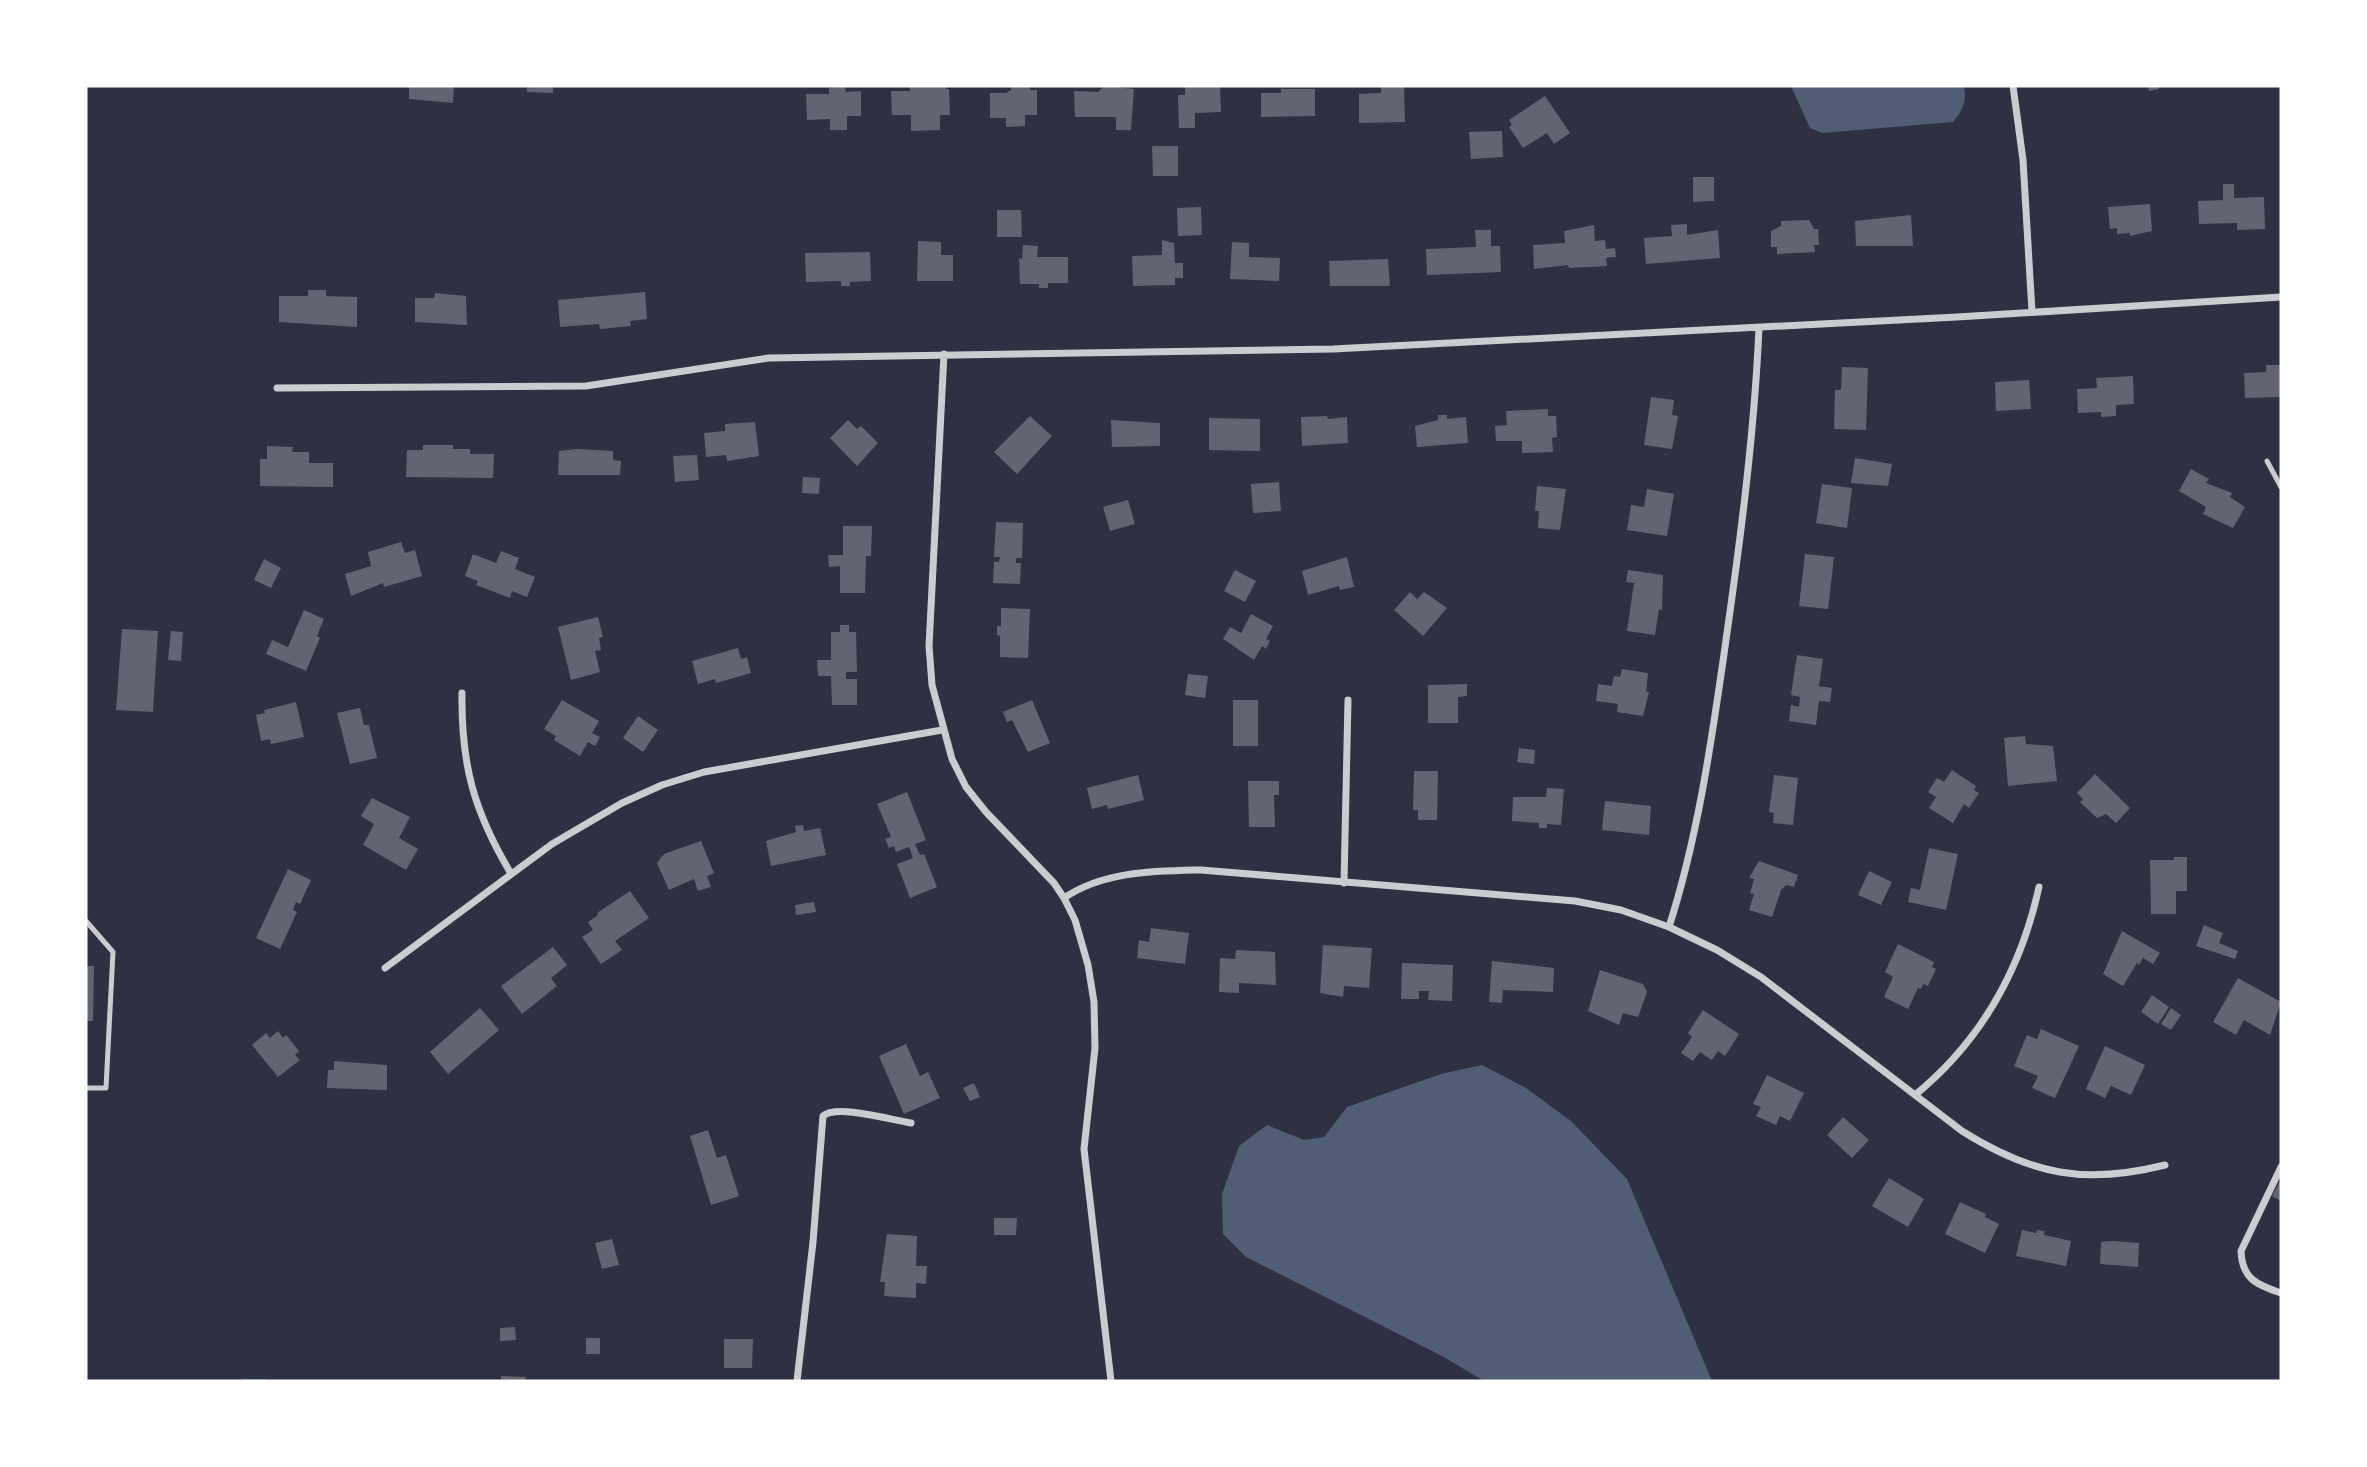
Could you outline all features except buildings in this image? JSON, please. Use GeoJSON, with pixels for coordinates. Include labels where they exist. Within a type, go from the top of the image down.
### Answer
{"type":"FeatureCollection","features":[{"type":"Feature","properties":{"kind":"street"},"geometry":{"type":"LineString","coordinates":[[2013,86],[2024,173],[2032,312]]}},
{"type":"Feature","properties":{"kind":"street"},"geometry":{"type":"LineString","coordinates":[[277,388],[586,386],[769,358],[1333,349],[1759,328],[2281,297]]}},
{"type":"Feature","properties":{"kind":"street"},"geometry":{"type":"LineString","coordinates":[[1669,927],[1688,866],[1704,789],[1743,526],[1755,418],[1759,328]]}},
{"type":"Feature","properties":{"kind":"street"},"geometry":{"type":"LineString","coordinates":[[944,354],[929,646],[932,685],[942,730],[966,787],[1064,898],[1075,920],[1088,965],[1094,1002],[1095,1048],[1084,1149],[1086,1193],[1104,1298],[1111,1381]]}},
{"type":"Feature","properties":{"kind":"street"},"geometry":{"type":"LineString","coordinates":[[462,693],[462,732],[474,802],[490,838],[510,872]]}},
{"type":"Feature","properties":{"kind":"street"},"geometry":{"type":"LineString","coordinates":[[1344,883],[1348,700]]}},
{"type":"Feature","properties":{"kind":"street"},"geometry":{"type":"LineString","coordinates":[[385,968],[510,872],[622,803],[662,785],[704,772],[942,730]]}},
{"type":"Feature","properties":{"kind":"street"},"geometry":{"type":"LineString","coordinates":[[1064,898],[1091,883],[1155,871],[1201,870],[1575,901],[1621,910],[1669,927],[1717,950],[1761,977],[1914,1095],[1993,1150],[2055,1173],[2090,1177],[2132,1174],[2165,1165]]}},
{"type":"Feature","properties":{"kind":"street"},"geometry":{"type":"LineString","coordinates":[[1914,1095],[1956,1055],[1983,1021],[2006,985],[2030,925],[2039,887]]}},
{"type":"Feature","properties":{"kind":"street"},"geometry":{"type":"LineString","coordinates":[[797,1381],[813,1242],[822,1116],[829,1111],[844,1112],[911,1124]]}},
{"type":"Feature","properties":{"kind":"street"},"geometry":{"type":"LineString","coordinates":[[2281,1167],[2242,1251],[2242,1264],[2252,1282],[2281,1293]]}},
{"type":"Feature","properties":{"kind":"lane"},"geometry":{"type":"LineString","coordinates":[[2266,461],[2281,487]]}},
{"type":"Feature","properties":{"kind":"lane"},"geometry":{"type":"LineString","coordinates":[[86,921],[113,952],[106,1088],[86,1088]]}},
{"type":"Feature","properties":{"kind":"water"},"geometry":{"type":"Polygon","coordinates":[[[1791,86],[1964,86],[1965,96],[1962,109],[1953,122],[1822,133],[1810,128],[1791,86]]]}},
{"type":"Feature","properties":{"kind":"water"},"geometry":{"type":"Polygon","coordinates":[[[1482,1065],[1526,1088],[1571,1121],[1627,1179],[1712,1381],[1484,1381],[1442,1356],[1246,1257],[1223,1234],[1222,1194],[1239,1146],[1267,1125],[1304,1140],[1324,1137],[1347,1107],[1441,1074],[1482,1065]]]}}]}
